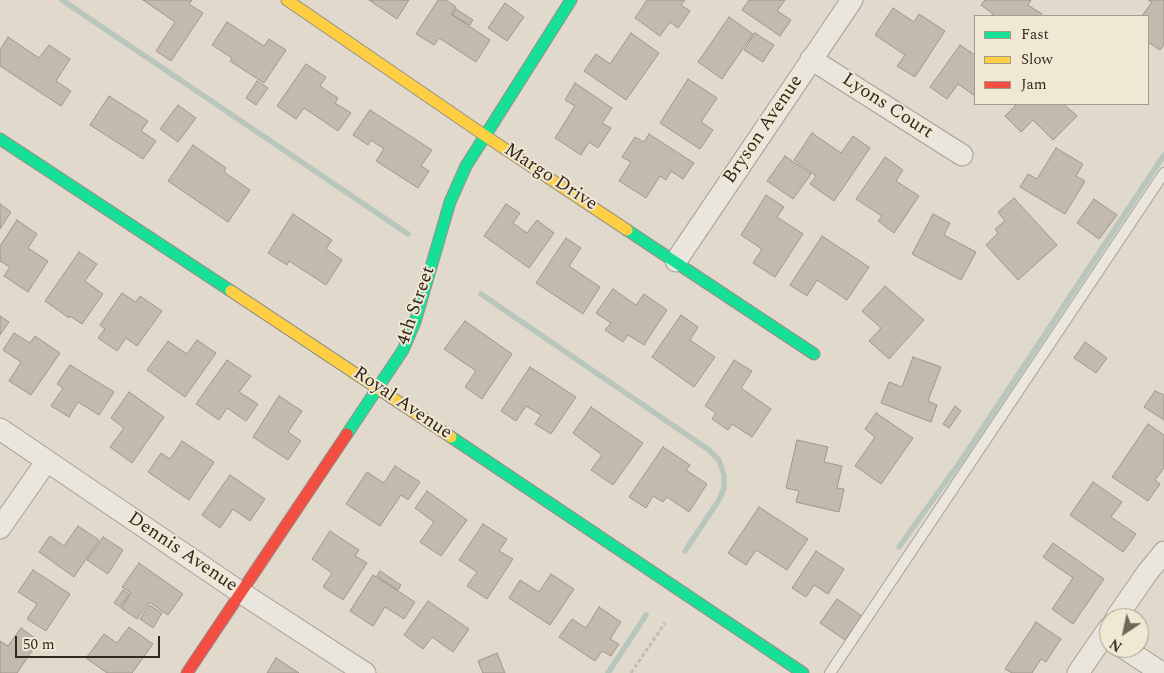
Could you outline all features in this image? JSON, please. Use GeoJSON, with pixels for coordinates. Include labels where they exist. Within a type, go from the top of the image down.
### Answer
{"type":"FeatureCollection","features":[{"type":"Feature","properties":{"kind":"street","name":"Margo Drive"},"geometry":{"type":"LineString","coordinates":[[287,0],[484,135],[814,354]]}},
{"type":"Feature","properties":{"kind":"street","name":"4th Street"},"geometry":{"type":"LineString","coordinates":[[186,673],[403,350],[415,322],[450,202],[466,166],[571,0]]}},
{"type":"Feature","properties":{"kind":"street","name":"Bryson Avenue"},"geometry":{"type":"LineString","coordinates":[[676,261],[852,0]]}},
{"type":"Feature","properties":{"kind":"street","name":"Lyons Court"},"geometry":{"type":"LineString","coordinates":[[811,59],[962,155]]}},
{"type":"Feature","properties":{"kind":"street","name":"Royal Avenue"},"geometry":{"type":"LineString","coordinates":[[0,139],[378,388],[803,673]]}},
{"type":"Feature","properties":{"kind":"street","name":"Dennis Avenue"},"geometry":{"type":"LineString","coordinates":[[0,430],[240,592],[365,673]]}},
{"type":"Feature","properties":{"kind":"street"},"geometry":{"type":"LineString","coordinates":[[0,528],[46,462]]}},
{"type":"Feature","properties":{"kind":"street"},"geometry":{"type":"LineString","coordinates":[[1124,608],[1147,573],[1164,552]]}},
{"type":"Feature","properties":{"kind":"street"},"geometry":{"type":"LineString","coordinates":[[1078,673],[1099,644]]}},
{"type":"Feature","properties":{"kind":"street"},"geometry":{"type":"LineString","coordinates":[[1139,658],[1162,673]]}},
{"type":"Feature","properties":{"kind":"lane"},"geometry":{"type":"LineString","coordinates":[[830,673],[1164,173]]}},
{"type":"Feature","properties":{"kind":"path"},"geometry":{"type":"LineString","coordinates":[[631,673],[665,623]]}},
{"type":"Feature","properties":{"kind":"building"},"geometry":{"type":"Polygon","coordinates":[[[143,0],[192,0],[189,4],[203,13],[171,61],[156,51],[175,22],[143,0]]]}},
{"type":"Feature","properties":{"kind":"building"},"geometry":{"type":"Polygon","coordinates":[[[369,0],[409,0],[397,19],[369,0]]]}},
{"type":"Feature","properties":{"kind":"building"},"geometry":{"type":"Polygon","coordinates":[[[438,0],[446,0],[456,7],[451,14],[490,40],[476,62],[439,38],[434,45],[416,34],[438,0]]]}},
{"type":"Feature","properties":{"kind":"building"},"geometry":{"type":"Polygon","coordinates":[[[647,0],[685,0],[681,5],[690,11],[678,28],[670,22],[660,36],[635,18],[647,0]]]}},
{"type":"Feature","properties":{"kind":"building"},"geometry":{"type":"Polygon","coordinates":[[[749,0],[785,0],[777,11],[791,20],[780,36],[742,10],[749,0]]]}},
{"type":"Feature","properties":{"kind":"building"},"geometry":{"type":"Polygon","coordinates":[[[985,0],[1031,0],[1028,5],[1042,14],[992,15],[981,5],[985,0]]]}},
{"type":"Feature","properties":{"kind":"building"},"geometry":{"type":"Polygon","coordinates":[[[1148,0],[1164,0],[1164,45],[1160,50],[1149,43],[1149,15],[1143,15],[1152,2],[1148,0]]]}},
{"type":"Feature","properties":{"kind":"building"},"geometry":{"type":"Polygon","coordinates":[[[505,3],[524,17],[507,41],[488,28],[505,3]]]}},
{"type":"Feature","properties":{"kind":"building"},"geometry":{"type":"Polygon","coordinates":[[[893,8],[914,22],[919,14],[945,31],[915,77],[897,66],[905,55],[875,35],[893,8]]]}},
{"type":"Feature","properties":{"kind":"building"},"geometry":{"type":"Polygon","coordinates":[[[456,9],[473,20],[470,25],[452,15],[456,9]]]}},
{"type":"Feature","properties":{"kind":"building"},"geometry":{"type":"Polygon","coordinates":[[[729,17],[753,34],[722,79],[698,62],[729,17]]]}},
{"type":"Feature","properties":{"kind":"building"},"geometry":{"type":"Polygon","coordinates":[[[227,22],[264,46],[269,39],[286,50],[264,83],[230,61],[232,58],[212,45],[227,22]]]}},
{"type":"Feature","properties":{"kind":"building"},"geometry":{"type":"Polygon","coordinates":[[[631,33],[659,53],[626,100],[584,71],[596,54],[610,64],[631,33]]]}},
{"type":"Feature","properties":{"kind":"building"},"geometry":{"type":"Polygon","coordinates":[[[755,33],[774,45],[763,62],[744,50],[755,33]]]}},
{"type":"Feature","properties":{"kind":"building"},"geometry":{"type":"Polygon","coordinates":[[[8,37],[39,58],[49,45],[70,59],[56,81],[71,91],[61,106],[0,66],[0,50],[8,37]]]}},
{"type":"Feature","properties":{"kind":"building"},"geometry":{"type":"Polygon","coordinates":[[[960,45],[974,54],[974,95],[958,84],[947,99],[930,87],[960,45]]]}},
{"type":"Feature","properties":{"kind":"building"},"geometry":{"type":"Polygon","coordinates":[[[306,64],[326,77],[320,86],[338,98],[335,103],[351,113],[338,131],[304,108],[296,119],[277,106],[306,64]]]}},
{"type":"Feature","properties":{"kind":"building"},"geometry":{"type":"Polygon","coordinates":[[[688,79],[717,98],[701,122],[713,130],[700,149],[660,123],[688,79]]]}},
{"type":"Feature","properties":{"kind":"building"},"geometry":{"type":"Polygon","coordinates":[[[257,81],[268,88],[256,105],[246,98],[257,81]]]}},
{"type":"Feature","properties":{"kind":"building"},"geometry":{"type":"Polygon","coordinates":[[[575,83],[612,108],[602,123],[611,128],[598,148],[589,142],[581,155],[555,138],[575,106],[565,100],[575,83]]]}},
{"type":"Feature","properties":{"kind":"building"},"geometry":{"type":"Polygon","coordinates":[[[109,96],[148,121],[141,131],[156,141],[143,159],[90,125],[109,96]]]}},
{"type":"Feature","properties":{"kind":"building"},"geometry":{"type":"Polygon","coordinates":[[[178,105],[196,118],[178,142],[160,129],[178,105]]]}},
{"type":"Feature","properties":{"kind":"building"},"geometry":{"type":"Polygon","coordinates":[[[1016,105],[1065,105],[1077,116],[1053,140],[1033,120],[1021,132],[1005,116],[1016,105]]]}},
{"type":"Feature","properties":{"kind":"building"},"geometry":{"type":"Polygon","coordinates":[[[370,110],[432,150],[421,166],[429,171],[418,188],[376,161],[384,149],[371,140],[368,145],[353,135],[370,110]]]}},
{"type":"Feature","properties":{"kind":"building"},"geometry":{"type":"Polygon","coordinates":[[[812,133],[841,153],[853,136],[870,148],[834,201],[810,184],[816,176],[794,160],[812,133]]]}},
{"type":"Feature","properties":{"kind":"building"},"geometry":{"type":"Polygon","coordinates":[[[649,134],[694,163],[683,179],[671,171],[666,180],[660,176],[646,198],[619,181],[631,162],[622,157],[635,137],[644,142],[649,134]]]}},
{"type":"Feature","properties":{"kind":"building"},"geometry":{"type":"Polygon","coordinates":[[[193,145],[226,168],[224,172],[250,190],[228,222],[168,181],[193,145]]]}},
{"type":"Feature","properties":{"kind":"building"},"geometry":{"type":"Polygon","coordinates":[[[1056,148],[1083,164],[1076,176],[1085,181],[1065,214],[1020,187],[1028,174],[1037,179],[1056,148]]]}},
{"type":"Feature","properties":{"kind":"building"},"geometry":{"type":"Polygon","coordinates":[[[785,156],[811,174],[793,199],[767,181],[785,156]]]}},
{"type":"Feature","properties":{"kind":"building"},"geometry":{"type":"Polygon","coordinates":[[[885,157],[903,170],[896,181],[919,196],[894,233],[878,221],[882,216],[856,199],[885,157]]]}},
{"type":"Feature","properties":{"kind":"building"},"geometry":{"type":"Polygon","coordinates":[[[766,195],[784,207],[777,217],[803,234],[775,277],[753,263],[762,249],[741,235],[766,195]]]}},
{"type":"Feature","properties":{"kind":"building"},"geometry":{"type":"Polygon","coordinates":[[[1014,198],[1057,245],[1018,280],[986,245],[998,233],[995,229],[1005,221],[998,212],[1014,198]]]}},
{"type":"Feature","properties":{"kind":"building"},"geometry":{"type":"Polygon","coordinates":[[[1094,199],[1117,215],[1099,239],[1077,223],[1094,199]]]}},
{"type":"Feature","properties":{"kind":"building"},"geometry":{"type":"Polygon","coordinates":[[[0,204],[11,212],[0,229],[0,204]]]}},
{"type":"Feature","properties":{"kind":"building"},"geometry":{"type":"Polygon","coordinates":[[[506,204],[520,213],[513,223],[527,233],[537,220],[554,233],[529,268],[484,236],[506,204]]]}},
{"type":"Feature","properties":{"kind":"building"},"geometry":{"type":"Polygon","coordinates":[[[293,214],[332,240],[326,249],[342,260],[326,285],[289,261],[287,265],[268,253],[293,214]]]}},
{"type":"Feature","properties":{"kind":"building"},"geometry":{"type":"Polygon","coordinates":[[[933,214],[950,223],[944,235],[976,252],[961,280],[912,254],[933,214]]]}},
{"type":"Feature","properties":{"kind":"building"},"geometry":{"type":"Polygon","coordinates":[[[17,220],[37,234],[28,248],[48,261],[28,292],[4,276],[10,267],[0,261],[0,246],[17,220]]]}},
{"type":"Feature","properties":{"kind":"building"},"geometry":{"type":"Polygon","coordinates":[[[822,236],[869,267],[847,300],[817,280],[807,296],[790,285],[822,236]]]}},
{"type":"Feature","properties":{"kind":"building"},"geometry":{"type":"Polygon","coordinates":[[[566,238],[581,248],[569,266],[600,287],[583,314],[536,283],[566,238]]]}},
{"type":"Feature","properties":{"kind":"building"},"geometry":{"type":"Polygon","coordinates":[[[79,252],[97,264],[85,281],[103,294],[82,324],[70,316],[69,318],[45,301],[79,252]]]}},
{"type":"Feature","properties":{"kind":"building"},"geometry":{"type":"Polygon","coordinates":[[[885,286],[924,320],[889,359],[869,341],[881,328],[862,311],[885,286]]]}},
{"type":"Feature","properties":{"kind":"building"},"geometry":{"type":"Polygon","coordinates":[[[613,289],[636,305],[644,294],[667,310],[644,345],[628,335],[623,342],[605,330],[611,323],[596,313],[613,289]]]}},
{"type":"Feature","properties":{"kind":"building"},"geometry":{"type":"Polygon","coordinates":[[[122,293],[136,302],[140,296],[162,311],[137,346],[126,338],[117,351],[98,338],[105,329],[100,325],[122,293]]]}},
{"type":"Feature","properties":{"kind":"building"},"geometry":{"type":"Polygon","coordinates":[[[681,315],[698,327],[690,340],[715,357],[694,387],[652,357],[681,315]]]}},
{"type":"Feature","properties":{"kind":"building"},"geometry":{"type":"Polygon","coordinates":[[[0,316],[9,322],[0,335],[0,316]]]}},
{"type":"Feature","properties":{"kind":"building"},"geometry":{"type":"Polygon","coordinates":[[[465,321],[512,354],[482,399],[465,387],[476,371],[444,349],[465,321]]]}},
{"type":"Feature","properties":{"kind":"building"},"geometry":{"type":"Polygon","coordinates":[[[14,333],[30,343],[35,336],[60,353],[31,395],[9,381],[21,362],[3,350],[14,333]]]}},
{"type":"Feature","properties":{"kind":"building"},"geometry":{"type":"Polygon","coordinates":[[[197,340],[216,353],[185,397],[147,370],[168,341],[187,354],[197,340]]]}},
{"type":"Feature","properties":{"kind":"building"},"geometry":{"type":"Polygon","coordinates":[[[1085,342],[1107,358],[1096,373],[1074,358],[1085,342]]]}},
{"type":"Feature","properties":{"kind":"building"},"geometry":{"type":"Polygon","coordinates":[[[913,357],[941,367],[928,401],[937,405],[931,422],[881,403],[889,382],[902,387],[913,357]]]}},
{"type":"Feature","properties":{"kind":"building"},"geometry":{"type":"Polygon","coordinates":[[[227,360],[251,376],[239,392],[258,404],[246,421],[227,408],[219,420],[196,404],[227,360]]]}},
{"type":"Feature","properties":{"kind":"building"},"geometry":{"type":"Polygon","coordinates":[[[734,360],[752,371],[741,388],[771,409],[752,437],[732,424],[728,430],[712,419],[716,413],[705,406],[734,360]]]}},
{"type":"Feature","properties":{"kind":"building"},"geometry":{"type":"Polygon","coordinates":[[[70,365],[114,392],[99,415],[78,402],[69,417],[51,406],[63,388],[57,384],[70,365]]]}},
{"type":"Feature","properties":{"kind":"building"},"geometry":{"type":"Polygon","coordinates":[[[530,367],[576,397],[551,434],[535,424],[541,415],[526,406],[516,421],[501,411],[530,367]]]}},
{"type":"Feature","properties":{"kind":"building"},"geometry":{"type":"Polygon","coordinates":[[[1155,391],[1164,395],[1164,420],[1144,407],[1155,391]]]}},
{"type":"Feature","properties":{"kind":"building"},"geometry":{"type":"Polygon","coordinates":[[[129,392],[164,417],[132,463],[110,447],[124,428],[111,418],[129,392]]]}},
{"type":"Feature","properties":{"kind":"building"},"geometry":{"type":"Polygon","coordinates":[[[279,396],[302,411],[288,432],[301,441],[288,460],[253,437],[279,396]]]}},
{"type":"Feature","properties":{"kind":"building"},"geometry":{"type":"Polygon","coordinates":[[[955,406],[961,411],[949,428],[943,424],[955,406]]]}},
{"type":"Feature","properties":{"kind":"building"},"geometry":{"type":"Polygon","coordinates":[[[591,407],[643,443],[613,485],[591,470],[602,455],[573,433],[591,407]]]}},
{"type":"Feature","properties":{"kind":"building"},"geometry":{"type":"Polygon","coordinates":[[[876,413],[913,438],[881,484],[855,466],[875,437],[865,429],[876,413]]]}},
{"type":"Feature","properties":{"kind":"building"},"geometry":{"type":"Polygon","coordinates":[[[1148,424],[1164,435],[1164,468],[1155,480],[1160,484],[1148,501],[1112,477],[1148,424]]]}},
{"type":"Feature","properties":{"kind":"building"},"geometry":{"type":"Polygon","coordinates":[[[797,440],[828,447],[824,462],[842,466],[837,488],[844,489],[839,512],[796,502],[799,491],[786,488],[797,440]]]}},
{"type":"Feature","properties":{"kind":"building"},"geometry":{"type":"Polygon","coordinates":[[[182,441],[214,462],[189,500],[148,472],[161,453],[170,459],[182,441]]]}},
{"type":"Feature","properties":{"kind":"building"},"geometry":{"type":"Polygon","coordinates":[[[663,447],[690,465],[686,470],[707,484],[689,512],[667,497],[663,502],[653,496],[646,508],[629,497],[663,447]]]}},
{"type":"Feature","properties":{"kind":"building"},"geometry":{"type":"Polygon","coordinates":[[[395,466],[420,482],[408,500],[401,495],[380,526],[346,504],[367,472],[384,483],[395,466]]]}},
{"type":"Feature","properties":{"kind":"building"},"geometry":{"type":"Polygon","coordinates":[[[230,475],[265,499],[250,521],[233,509],[220,528],[202,515],[230,475]]]}},
{"type":"Feature","properties":{"kind":"building"},"geometry":{"type":"Polygon","coordinates":[[[1093,482],[1122,502],[1111,517],[1136,534],[1123,552],[1070,515],[1093,482]]]}},
{"type":"Feature","properties":{"kind":"building"},"geometry":{"type":"Polygon","coordinates":[[[427,491],[467,520],[441,556],[420,542],[434,522],[415,508],[427,491]]]}},
{"type":"Feature","properties":{"kind":"building"},"geometry":{"type":"Polygon","coordinates":[[[759,507],[808,539],[787,570],[756,550],[746,565],[728,553],[759,507]]]}},
{"type":"Feature","properties":{"kind":"building"},"geometry":{"type":"Polygon","coordinates":[[[483,524],[507,539],[499,551],[513,559],[487,599],[467,586],[477,572],[459,560],[483,524]]]}},
{"type":"Feature","properties":{"kind":"building"},"geometry":{"type":"Polygon","coordinates":[[[78,526],[99,540],[74,577],[39,552],[50,536],[64,546],[78,526]]]}},
{"type":"Feature","properties":{"kind":"building"},"geometry":{"type":"Polygon","coordinates":[[[330,531],[359,550],[355,556],[367,563],[343,600],[323,587],[332,573],[312,559],[330,531]]]}},
{"type":"Feature","properties":{"kind":"building"},"geometry":{"type":"Polygon","coordinates":[[[103,537],[123,550],[108,574],[87,560],[103,537]]]}},
{"type":"Feature","properties":{"kind":"building"},"geometry":{"type":"Polygon","coordinates":[[[1053,543],[1104,579],[1073,624],[1052,609],[1073,578],[1043,557],[1053,543]]]}},
{"type":"Feature","properties":{"kind":"building"},"geometry":{"type":"Polygon","coordinates":[[[816,551],[844,569],[828,594],[814,585],[806,597],[792,588],[816,551]]]}},
{"type":"Feature","properties":{"kind":"building"},"geometry":{"type":"Polygon","coordinates":[[[139,563],[183,594],[168,615],[149,602],[137,619],[121,608],[131,593],[122,587],[139,563]]]}},
{"type":"Feature","properties":{"kind":"building"},"geometry":{"type":"Polygon","coordinates":[[[33,570],[70,594],[46,631],[27,619],[37,604],[18,592],[33,570]]]}},
{"type":"Feature","properties":{"kind":"building"},"geometry":{"type":"Polygon","coordinates":[[[380,571],[401,585],[398,590],[377,576],[380,571]]]}},
{"type":"Feature","properties":{"kind":"building"},"geometry":{"type":"Polygon","coordinates":[[[551,574],[574,589],[550,625],[509,598],[520,580],[539,592],[551,574]]]}},
{"type":"Feature","properties":{"kind":"building"},"geometry":{"type":"Polygon","coordinates":[[[373,575],[415,602],[404,619],[385,607],[373,626],[350,611],[373,575]]]}},
{"type":"Feature","properties":{"kind":"building"},"geometry":{"type":"Polygon","coordinates":[[[123,590],[129,594],[120,607],[114,603],[123,590]]]}},
{"type":"Feature","properties":{"kind":"building"},"geometry":{"type":"Polygon","coordinates":[[[837,599],[862,616],[845,640],[820,623],[837,599]]]}},
{"type":"Feature","properties":{"kind":"building"},"geometry":{"type":"Polygon","coordinates":[[[428,601],[469,629],[453,652],[432,637],[423,649],[404,635],[428,601]]]}},
{"type":"Feature","properties":{"kind":"building"},"geometry":{"type":"Polygon","coordinates":[[[149,605],[162,613],[153,628],[140,619],[149,605]]]}},
{"type":"Feature","properties":{"kind":"building"},"geometry":{"type":"Polygon","coordinates":[[[599,607],[621,622],[610,639],[619,644],[611,656],[602,651],[595,661],[559,637],[572,619],[586,628],[599,607]]]}},
{"type":"Feature","properties":{"kind":"building"},"geometry":{"type":"Polygon","coordinates":[[[1036,622],[1061,639],[1046,662],[1041,659],[1032,673],[1012,673],[1005,669],[1036,622]]]}},
{"type":"Feature","properties":{"kind":"building"},"geometry":{"type":"Polygon","coordinates":[[[129,627],[153,644],[132,673],[107,673],[86,658],[104,634],[117,643],[129,627]]]}},
{"type":"Feature","properties":{"kind":"building"},"geometry":{"type":"Polygon","coordinates":[[[21,628],[39,641],[17,673],[0,673],[0,641],[8,646],[21,628]]]}},
{"type":"Feature","properties":{"kind":"building"},"geometry":{"type":"Polygon","coordinates":[[[497,653],[505,673],[483,673],[478,661],[497,653]]]}},
{"type":"Feature","properties":{"kind":"building"},"geometry":{"type":"Polygon","coordinates":[[[276,658],[299,673],[267,673],[276,658]]]}},
{"type":"Feature","properties":{"kind":"waterway"},"geometry":{"type":"LineString","coordinates":[[62,0],[408,234]]}},
{"type":"Feature","properties":{"kind":"waterway"},"geometry":{"type":"LineString","coordinates":[[899,547],[960,462],[1164,155]]}},
{"type":"Feature","properties":{"kind":"waterway"},"geometry":{"type":"LineString","coordinates":[[481,294],[709,450],[719,460],[724,475],[724,488],[719,500],[685,551]]}},
{"type":"Feature","properties":{"kind":"waterway"},"geometry":{"type":"LineString","coordinates":[[608,673],[646,615]]}},
{"type":"Feature","properties":{"kind":"traffic: fast"},"geometry":{"type":"LineString","coordinates":[[347,434],[403,350],[415,322],[450,202],[466,166],[571,0]]}},
{"type":"Feature","properties":{"kind":"traffic: fast"},"geometry":{"type":"LineString","coordinates":[[0,139],[231,291]]}},
{"type":"Feature","properties":{"kind":"traffic: fast"},"geometry":{"type":"LineString","coordinates":[[627,230],[814,354]]}},
{"type":"Feature","properties":{"kind":"traffic: fast"},"geometry":{"type":"LineString","coordinates":[[451,437],[803,673]]}},
{"type":"Feature","properties":{"kind":"traffic: slow"},"geometry":{"type":"LineString","coordinates":[[287,0],[627,230]]}},
{"type":"Feature","properties":{"kind":"traffic: slow"},"geometry":{"type":"LineString","coordinates":[[231,291],[451,437]]}},
{"type":"Feature","properties":{"kind":"traffic: jam"},"geometry":{"type":"LineString","coordinates":[[187,673],[347,434]]}}]}
